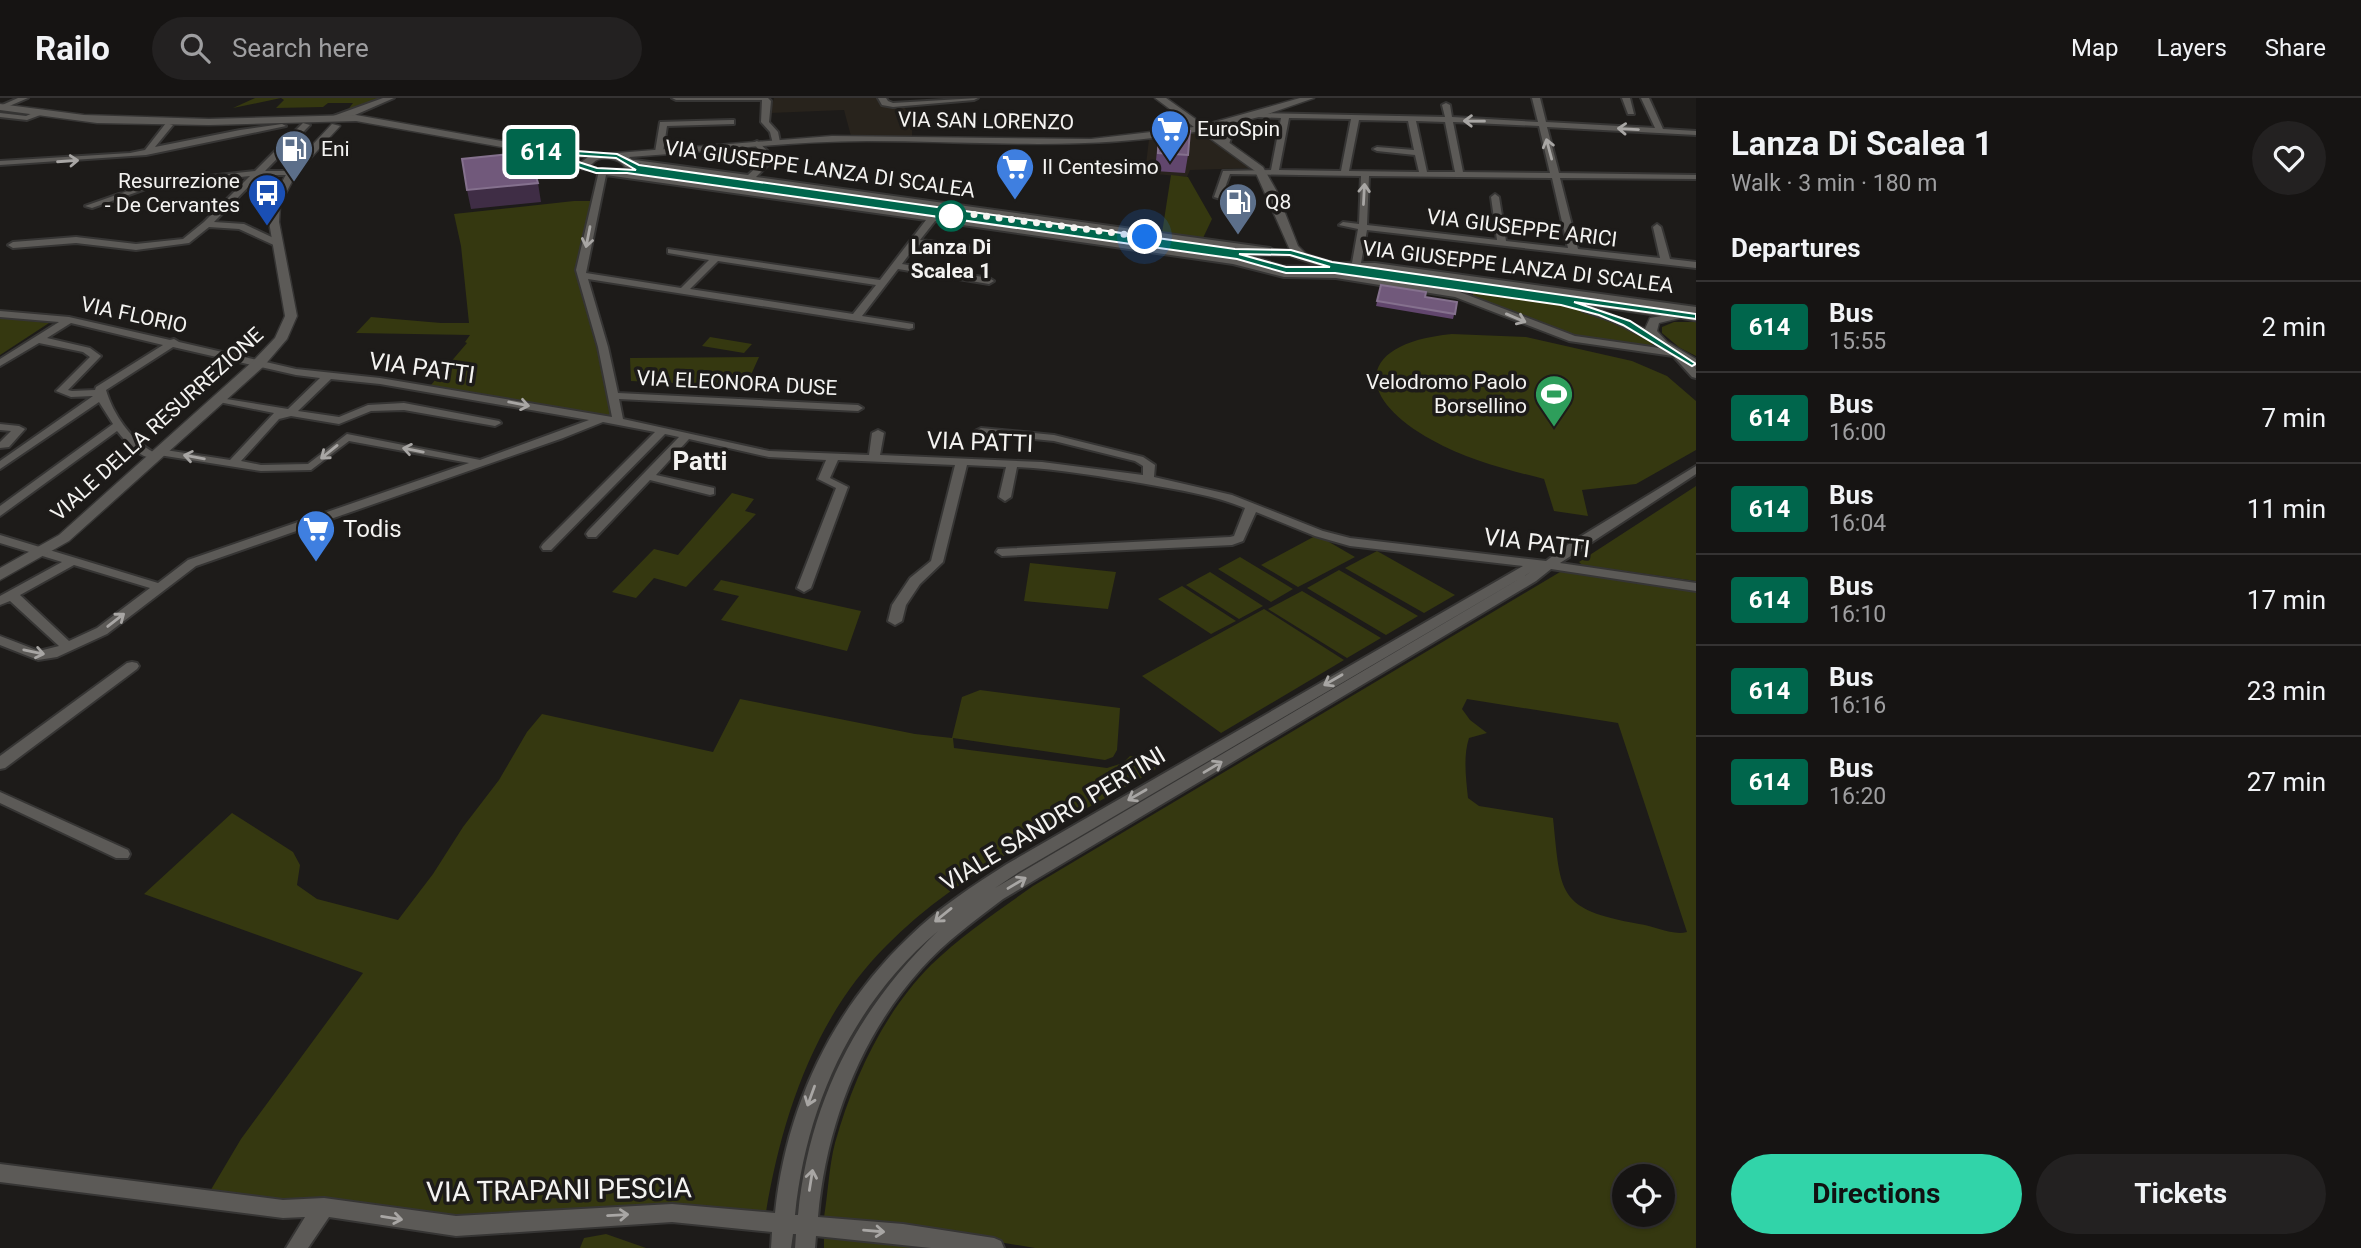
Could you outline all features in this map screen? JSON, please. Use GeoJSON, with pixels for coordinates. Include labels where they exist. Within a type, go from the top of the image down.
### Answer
{"type":"FeatureCollection","features":[{"type":"Feature","properties":{"kind":"street"},"geometry":{"type":"LineString","coordinates":[[2,110],[24,98]]}},
{"type":"Feature","properties":{"kind":"street"},"geometry":{"type":"LineString","coordinates":[[361,119],[390,98]]}},
{"type":"Feature","properties":{"kind":"street"},"geometry":{"type":"LineString","coordinates":[[676,98],[764,98],[767,101],[765,121],[774,132],[776,142]]}},
{"type":"Feature","properties":{"kind":"street"},"geometry":{"type":"LineString","coordinates":[[882,98],[890,105],[974,98]]}},
{"type":"Feature","properties":{"kind":"street"},"geometry":{"type":"LineString","coordinates":[[1160,98],[1261,171],[1287,234],[1302,262]]}},
{"type":"Feature","properties":{"kind":"street","name":"VIA SAN LORENZO"},"geometry":{"type":"LineString","coordinates":[[425,132],[535,150],[609,156],[757,143],[862,138],[1080,142],[1127,139],[1199,128],[1257,115],[1309,98]]}},
{"type":"Feature","properties":{"kind":"street"},"geometry":{"type":"LineString","coordinates":[[1536,98],[1574,252]]}},
{"type":"Feature","properties":{"kind":"street"},"geometry":{"type":"LineString","coordinates":[[1626,98],[1631,112]]}},
{"type":"Feature","properties":{"kind":"street"},"geometry":{"type":"LineString","coordinates":[[1645,98],[1660,131]]}},
{"type":"Feature","properties":{"kind":"street"},"geometry":{"type":"LineString","coordinates":[[1446,106],[1459,173]]}},
{"type":"Feature","properties":{"kind":"street"},"geometry":{"type":"LineString","coordinates":[[2,110],[169,125],[282,126],[361,119],[425,132]]}},
{"type":"Feature","properties":{"kind":"street"},"geometry":{"type":"LineString","coordinates":[[1257,115],[1448,120],[1696,132]]}},
{"type":"Feature","properties":{"kind":"street"},"geometry":{"type":"LineString","coordinates":[[1275,171],[1285,117]]}},
{"type":"Feature","properties":{"kind":"street"},"geometry":{"type":"LineString","coordinates":[[154,123],[331,122],[361,119],[425,132]]}},
{"type":"Feature","properties":{"kind":"street"},"geometry":{"type":"LineString","coordinates":[[1345,172],[1355,119]]}},
{"type":"Feature","properties":{"kind":"street"},"geometry":{"type":"LineString","coordinates":[[1412,120],[1423,173]]}},
{"type":"Feature","properties":{"kind":"street"},"geometry":{"type":"LineString","coordinates":[[1225,144],[1233,121]]}},
{"type":"Feature","properties":{"kind":"street","name":"VIALE DELLA RESURREZIONE"},"geometry":{"type":"LineString","coordinates":[[1,574],[64,538],[258,364],[281,339],[291,316],[274,222],[275,204],[292,173],[331,122]]}},
{"type":"Feature","properties":{"kind":"street"},"geometry":{"type":"LineString","coordinates":[[658,152],[663,124],[731,122]]}},
{"type":"Feature","properties":{"kind":"street"},"geometry":{"type":"LineString","coordinates":[[146,153],[169,125]]}},
{"type":"Feature","properties":{"kind":"street"},"geometry":{"type":"LineString","coordinates":[[13,246],[76,240],[136,247],[186,241],[207,224],[306,125]]}},
{"type":"Feature","properties":{"kind":"street"},"geometry":{"type":"LineString","coordinates":[[0,163],[66,161],[146,153],[240,131],[282,126]]}},
{"type":"Feature","properties":{"kind":"street"},"geometry":{"type":"LineString","coordinates":[[749,179],[771,158],[757,143]]}},
{"type":"Feature","properties":{"kind":"street"},"geometry":{"type":"LineString","coordinates":[[1377,149],[1419,153]]}},
{"type":"Feature","properties":{"kind":"street","name":"VIA SAN LORENZO"},"geometry":{"type":"LineString","coordinates":[[535,150],[606,171],[622,168],[635,156],[658,152]]}},
{"type":"Feature","properties":{"kind":"street"},"geometry":{"type":"LineString","coordinates":[[586,167],[588,160],[609,156],[627,162]]}},
{"type":"Feature","properties":{"kind":"street","name":"VIA GIUSEPPE LANZA DI SCALEA"},"geometry":{"type":"LineString","coordinates":[[627,162],[1175,238],[1275,255]]}},
{"type":"Feature","properties":{"kind":"street","name":"VIA GIUSEPPE LANZA DI SCALEA"},"geometry":{"type":"LineString","coordinates":[[627,162],[637,167],[1275,255]]}},
{"type":"Feature","properties":{"kind":"street"},"geometry":{"type":"LineString","coordinates":[[606,171],[595,201],[582,275],[614,396],[618,421]]}},
{"type":"Feature","properties":{"kind":"street","name":"VIA GIUSEPPE LANZA DI SCALEA"},"geometry":{"type":"LineString","coordinates":[[606,171],[1245,263],[1284,274],[1328,275],[1416,284],[1570,304],[1615,318],[1696,364]]}},
{"type":"Feature","properties":{"kind":"street","name":"VIA GIUSEPPE LANZA DI SCALEA"},"geometry":{"type":"LineString","coordinates":[[606,171],[1213,253]]}},
{"type":"Feature","properties":{"kind":"street"},"geometry":{"type":"LineString","coordinates":[[1218,197],[1227,172],[1696,177]]}},
{"type":"Feature","properties":{"kind":"street"},"geometry":{"type":"LineString","coordinates":[[1356,265],[1363,228],[1365,172]]}},
{"type":"Feature","properties":{"kind":"street"},"geometry":{"type":"LineString","coordinates":[[89,206],[153,184],[259,173],[292,173]]}},
{"type":"Feature","properties":{"kind":"street"},"geometry":{"type":"LineString","coordinates":[[1495,197],[1502,244]]}},
{"type":"Feature","properties":{"kind":"street"},"geometry":{"type":"LineString","coordinates":[[855,318],[932,219]]}},
{"type":"Feature","properties":{"kind":"street"},"geometry":{"type":"LineString","coordinates":[[207,224],[242,226],[279,244]]}},
{"type":"Feature","properties":{"kind":"street","name":"VIA GIUSEPPE ARICI"},"geometry":{"type":"LineString","coordinates":[[1343,225],[1696,265]]}},
{"type":"Feature","properties":{"kind":"street"},"geometry":{"type":"LineString","coordinates":[[1657,227],[1666,262]]}},
{"type":"Feature","properties":{"kind":"street"},"geometry":{"type":"LineString","coordinates":[[1275,255],[1286,247],[1287,234]]}},
{"type":"Feature","properties":{"kind":"street","name":"VIA GIUSEPPE LANZA DI SCALEA"},"geometry":{"type":"LineString","coordinates":[[1134,237],[1175,238]]}},
{"type":"Feature","properties":{"kind":"street"},"geometry":{"type":"LineString","coordinates":[[914,242],[981,250]]}},
{"type":"Feature","properties":{"kind":"street"},"geometry":{"type":"LineString","coordinates":[[671,251],[881,284]]}},
{"type":"Feature","properties":{"kind":"street","name":"VIA GIUSEPPE LANZA DI SCALEA"},"geometry":{"type":"LineString","coordinates":[[1163,251],[1275,255]]}},
{"type":"Feature","properties":{"kind":"street"},"geometry":{"type":"LineString","coordinates":[[1275,255],[1282,270],[1302,262]]}},
{"type":"Feature","properties":{"kind":"street"},"geometry":{"type":"LineString","coordinates":[[1275,255],[1302,262]]}},
{"type":"Feature","properties":{"kind":"street"},"geometry":{"type":"LineString","coordinates":[[684,290],[716,258]]}},
{"type":"Feature","properties":{"kind":"street","name":"VIA GIUSEPPE LANZA DI SCALEA"},"geometry":{"type":"LineString","coordinates":[[1302,262],[1696,317]]}},
{"type":"Feature","properties":{"kind":"street","name":"VIA GIUSEPPE LANZA DI SCALEA"},"geometry":{"type":"LineString","coordinates":[[1302,262],[1463,295],[1573,339],[1676,353]]}},
{"type":"Feature","properties":{"kind":"street","name":"VIA GIUSEPPE LANZA DI SCALEA"},"geometry":{"type":"LineString","coordinates":[[1335,265],[1356,265],[1696,310]]}},
{"type":"Feature","properties":{"kind":"street"},"geometry":{"type":"LineString","coordinates":[[895,266],[989,281]]}},
{"type":"Feature","properties":{"kind":"street"},"geometry":{"type":"LineString","coordinates":[[582,275],[909,326]]}},
{"type":"Feature","properties":{"kind":"street","name":"VIA FLORIO"},"geometry":{"type":"LineString","coordinates":[[0,314],[67,320],[174,342],[258,364]]}},
{"type":"Feature","properties":{"kind":"street"},"geometry":{"type":"LineString","coordinates":[[1656,339],[1650,329],[1654,321],[1669,317],[1696,317]]}},
{"type":"Feature","properties":{"kind":"street"},"geometry":{"type":"LineString","coordinates":[[0,363],[67,320]]}},
{"type":"Feature","properties":{"kind":"street"},"geometry":{"type":"LineString","coordinates":[[36,339],[86,350],[96,356],[61,391],[71,394],[101,394]]}},
{"type":"Feature","properties":{"kind":"street"},"geometry":{"type":"LineString","coordinates":[[174,342],[100,389],[119,425],[145,455],[157,454],[261,468],[311,467],[347,437],[474,461],[478,464]]}},
{"type":"Feature","properties":{"kind":"street"},"geometry":{"type":"LineString","coordinates":[[1676,353],[1696,375]]}},
{"type":"Feature","properties":{"kind":"street","name":"VIA PATTI"},"geometry":{"type":"LineString","coordinates":[[258,364],[327,376],[414,386],[599,420],[618,421],[769,454],[1042,465],[1148,481],[1217,495],[1340,540],[1406,548],[1529,571]]}},
{"type":"Feature","properties":{"kind":"street"},"geometry":{"type":"LineString","coordinates":[[233,464],[275,416],[290,413],[327,376]]}},
{"type":"Feature","properties":{"kind":"street"},"geometry":{"type":"LineString","coordinates":[[0,466],[101,394]]}},
{"type":"Feature","properties":{"kind":"street","name":"VIA ELEONORA DUSE"},"geometry":{"type":"LineString","coordinates":[[614,396],[858,408]]}},
{"type":"Feature","properties":{"kind":"street"},"geometry":{"type":"LineString","coordinates":[[218,399],[338,422],[352,419],[370,407],[395,405],[495,423]]}},
{"type":"Feature","properties":{"kind":"street"},"geometry":{"type":"LineString","coordinates":[[0,640],[38,656],[68,647],[102,631],[192,563],[599,420]]}},
{"type":"Feature","properties":{"kind":"street"},"geometry":{"type":"LineString","coordinates":[[0,512],[119,425]]}},
{"type":"Feature","properties":{"kind":"street"},"geometry":{"type":"LineString","coordinates":[[0,427],[19,429],[5,445],[0,445]]}},
{"type":"Feature","properties":{"kind":"street"},"geometry":{"type":"LineString","coordinates":[[547,547],[663,430]]}},
{"type":"Feature","properties":{"kind":"street"},"geometry":{"type":"LineString","coordinates":[[981,431],[1054,438],[1139,458],[1149,465],[1148,481]]}},
{"type":"Feature","properties":{"kind":"street"},"geometry":{"type":"LineString","coordinates":[[874,459],[878,433]]}},
{"type":"Feature","properties":{"kind":"street"},"geometry":{"type":"LineString","coordinates":[[592,534],[687,435]]}},
{"type":"Feature","properties":{"kind":"street"},"geometry":{"type":"LineString","coordinates":[[804,588],[842,487],[824,479],[833,458]]}},
{"type":"Feature","properties":{"kind":"street"},"geometry":{"type":"LineString","coordinates":[[895,621],[899,605],[915,581],[937,562],[962,462]]}},
{"type":"Feature","properties":{"kind":"street"},"geometry":{"type":"LineString","coordinates":[[1005,496],[1012,464]]}},
{"type":"Feature","properties":{"kind":"street"},"geometry":{"type":"LineString","coordinates":[[1529,571],[1573,547],[1696,469]]}},
{"type":"Feature","properties":{"kind":"street"},"geometry":{"type":"LineString","coordinates":[[647,476],[710,491]]}},
{"type":"Feature","properties":{"kind":"street"},"geometry":{"type":"LineString","coordinates":[[1002,552],[1232,541],[1239,538],[1252,506]]}},
{"type":"Feature","properties":{"kind":"street"},"geometry":{"type":"LineString","coordinates":[[0,540],[159,587]]}},
{"type":"Feature","properties":{"kind":"street"},"geometry":{"type":"LineString","coordinates":[[1406,548],[1522,555],[1573,547]]}},
{"type":"Feature","properties":{"kind":"street"},"geometry":{"type":"LineString","coordinates":[[1529,571],[1550,565],[1573,547]]}},
{"type":"Feature","properties":{"kind":"street"},"geometry":{"type":"LineString","coordinates":[[71,562],[6,598],[68,647],[83,649]]}},
{"type":"Feature","properties":{"kind":"street","name":"VIA PATTI"},"geometry":{"type":"LineString","coordinates":[[1550,565],[1696,587]]}},
{"type":"Feature","properties":{"kind":"street","name":"VIALE SANDRO PERTINI"},"geometry":{"type":"LineString","coordinates":[[782,1248],[786,1191],[798,1135],[827,1059],[874,985],[930,926],[1004,874],[1529,571]]}},
{"type":"Feature","properties":{"kind":"street","name":"VIALE SANDRO PERTINI"},"geometry":{"type":"LineString","coordinates":[[805,1248],[817,1153],[841,1076],[877,1011],[908,971],[939,939],[997,895],[1529,571]]}},
{"type":"Feature","properties":{"kind":"street"},"geometry":{"type":"LineString","coordinates":[[0,764],[132,666]]}},
{"type":"Feature","properties":{"kind":"street"},"geometry":{"type":"LineString","coordinates":[[0,797],[122,854]]}},
{"type":"Feature","properties":{"kind":"street","name":"VIA TRAPANI PESCIA"},"geometry":{"type":"LineString","coordinates":[[0,1173],[283,1209],[324,1207],[456,1226],[672,1213],[938,1238],[994,1248]]}},
{"type":"Feature","properties":{"kind":"street"},"geometry":{"type":"LineString","coordinates":[[296,1248],[324,1207]]}},
{"type":"Feature","properties":{"kind":"shaded area"},"geometry":{"type":"Polygon","coordinates":[[[774,98],[879,98],[883,104],[902,105],[912,122],[912,137],[851,136],[844,110],[770,113],[774,98]]]}},
{"type":"Feature","properties":{"kind":"shaded area"},"geometry":{"type":"Polygon","coordinates":[[[1195,131],[1251,168],[1190,170],[1187,177],[1145,173],[1149,139],[1195,131]]]}},
{"type":"Feature","properties":{"kind":"green space"},"geometry":{"type":"Polygon","coordinates":[[[255,98],[281,98],[233,108],[255,98]]]}},
{"type":"Feature","properties":{"kind":"green space"},"geometry":{"type":"Polygon","coordinates":[[[281,98],[381,98],[347,111],[353,103],[276,108],[284,100],[281,98]]]}},
{"type":"Feature","properties":{"kind":"green space"},"geometry":{"type":"Polygon","coordinates":[[[1171,175],[1188,177],[1212,219],[1203,238],[1162,233],[1171,175]]]}},
{"type":"Feature","properties":{"kind":"green space"},"geometry":{"type":"Polygon","coordinates":[[[591,201],[576,270],[613,419],[431,385],[467,343],[465,342],[470,335],[356,333],[371,317],[469,323],[461,246],[454,214],[591,201]]]}},
{"type":"Feature","properties":{"kind":"green space"},"geometry":{"type":"Polygon","coordinates":[[[1473,292],[1544,302],[1596,314],[1640,334],[1656,348],[1570,335],[1473,296],[1473,292]]]}},
{"type":"Feature","properties":{"kind":"green space"},"geometry":{"type":"Polygon","coordinates":[[[0,318],[49,323],[0,355],[0,318]]]}},
{"type":"Feature","properties":{"kind":"green space"},"geometry":{"type":"Polygon","coordinates":[[[1674,322],[1696,322],[1696,356],[1680,348],[1662,333],[1662,327],[1674,322]]]}},
{"type":"Feature","properties":{"kind":"green space","name":"Velodromo Paolo Borsellino"},"geometry":{"type":"Polygon","coordinates":[[[1452,334],[1526,337],[1632,361],[1667,376],[1696,401],[1696,450],[1636,484],[1582,490],[1588,516],[1554,511],[1544,479],[1501,468],[1432,440],[1406,423],[1388,406],[1378,389],[1376,374],[1383,360],[1398,348],[1421,339],[1452,334]]]}},
{"type":"Feature","properties":{"kind":"green space"},"geometry":{"type":"Polygon","coordinates":[[[710,337],[752,344],[744,353],[702,346],[710,337]]]}},
{"type":"Feature","properties":{"kind":"green space"},"geometry":{"type":"Polygon","coordinates":[[[759,357],[750,377],[720,378],[716,385],[631,381],[630,358],[759,357]]]}},
{"type":"Feature","properties":{"kind":"green space"},"geometry":{"type":"Polygon","coordinates":[[[1696,486],[1696,581],[1582,565],[1579,562],[1696,486]]]}},
{"type":"Feature","properties":{"kind":"green space"},"geometry":{"type":"Polygon","coordinates":[[[732,493],[754,499],[745,511],[756,514],[686,587],[654,578],[636,598],[612,592],[654,549],[678,555],[732,493]]]}},
{"type":"Feature","properties":{"kind":"green space"},"geometry":{"type":"Polygon","coordinates":[[[1317,535],[1355,557],[1298,587],[1261,565],[1317,535]]]}},
{"type":"Feature","properties":{"kind":"green space"},"geometry":{"type":"Polygon","coordinates":[[[1377,551],[1455,595],[1424,613],[1345,568],[1377,551]]]}},
{"type":"Feature","properties":{"kind":"green space"},"geometry":{"type":"Polygon","coordinates":[[[1240,557],[1293,589],[1271,602],[1218,569],[1240,557]]]}},
{"type":"Feature","properties":{"kind":"green space"},"geometry":{"type":"Polygon","coordinates":[[[1030,563],[1116,572],[1108,609],[1024,601],[1030,563]]]}},
{"type":"Feature","properties":{"kind":"green space"},"geometry":{"type":"Polygon","coordinates":[[[1339,570],[1418,616],[1386,635],[1307,588],[1339,570]]]}},
{"type":"Feature","properties":{"kind":"green space"},"geometry":{"type":"Polygon","coordinates":[[[1210,572],[1263,606],[1239,619],[1186,585],[1210,572]]]}},
{"type":"Feature","properties":{"kind":"green space"},"geometry":{"type":"Polygon","coordinates":[[[1560,572],[1696,590],[1696,1248],[1035,1248],[939,1232],[827,1220],[824,1217],[835,1143],[851,1095],[872,1048],[914,984],[931,965],[968,933],[1033,886],[1560,572]],[[1467,699],[1462,709],[1470,720],[1487,733],[1469,738],[1466,760],[1468,798],[1479,806],[1553,818],[1562,881],[1568,894],[1578,904],[1612,918],[1670,932],[1687,932],[1618,723],[1467,699]]]}},
{"type":"Feature","properties":{"kind":"green space"},"geometry":{"type":"Polygon","coordinates":[[[721,580],[861,611],[847,651],[721,620],[739,596],[713,590],[721,580]]]}},
{"type":"Feature","properties":{"kind":"green space"},"geometry":{"type":"Polygon","coordinates":[[[1182,586],[1236,621],[1211,634],[1158,599],[1182,586]]]}},
{"type":"Feature","properties":{"kind":"green space"},"geometry":{"type":"Polygon","coordinates":[[[1302,591],[1381,638],[1347,658],[1268,609],[1302,591]]]}},
{"type":"Feature","properties":{"kind":"green space"},"geometry":{"type":"Polygon","coordinates":[[[1264,609],[1344,660],[1221,733],[1142,676],[1264,609]]]}},
{"type":"Feature","properties":{"kind":"green space"},"geometry":{"type":"Polygon","coordinates":[[[980,690],[1120,708],[1117,750],[1113,757],[1105,760],[953,738],[954,748],[1107,768],[1123,763],[1130,756],[1158,760],[1155,770],[980,871],[915,919],[861,974],[821,1036],[805,1070],[782,1140],[766,1212],[651,1205],[453,1218],[209,1193],[241,1139],[363,973],[144,894],[232,813],[293,852],[300,865],[297,885],[317,899],[398,920],[499,780],[527,732],[542,714],[713,752],[740,699],[915,734],[952,738],[962,697],[980,690]]]}},
{"type":"Feature","properties":{"kind":"green space"},"geometry":{"type":"Polygon","coordinates":[[[606,1234],[646,1248],[580,1248],[584,1238],[606,1234]]]}},
{"type":"Feature","properties":{"kind":"green space"},"geometry":{"type":"Polygon","coordinates":[[[824,1238],[918,1246],[927,1248],[824,1248],[824,1238]]]}},
{"type":"Feature","properties":{"kind":"building"},"geometry":{"type":"Polygon","coordinates":[[[1159,129],[1190,131],[1188,155],[1158,153],[1159,129]]]}},
{"type":"Feature","properties":{"kind":"building"},"geometry":{"type":"Polygon","coordinates":[[[529,152],[538,183],[467,190],[462,159],[529,152]]]}},
{"type":"Feature","properties":{"kind":"building"},"geometry":{"type":"Polygon","coordinates":[[[1381,285],[1426,292],[1425,297],[1457,302],[1455,314],[1377,301],[1381,285]]]}},
{"type":"Feature","properties":{"kind":"bus line","name":"614"},"geometry":{"type":"LineString","coordinates":[[1696,317],[1331,265],[1291,253],[1260,254],[1235,251],[637,167],[629,165],[628,161],[617,156],[535,150],[596,171],[627,171],[1237,256],[1286,270],[1335,270],[1561,302],[1603,313],[1626,323],[1696,364]]}},
{"type":"Feature","properties":{"kind":"place","name":"EuroSpin"},"geometry":{"type":"Point","coordinates":[1170,163]}},
{"type":"Feature","properties":{"kind":"place","name":"Eni"},"geometry":{"type":"Point","coordinates":[294,183]}},
{"type":"Feature","properties":{"kind":"place","name":"Il Centesimo"},"geometry":{"type":"Point","coordinates":[1015,201]}},
{"type":"Feature","properties":{"kind":"place","name":"Lanza Di Scalea 1"},"geometry":{"type":"Point","coordinates":[951,216]}},
{"type":"Feature","properties":{"kind":"place","name":"Resurrezione - De Cervantes"},"geometry":{"type":"Point","coordinates":[267,227]}},
{"type":"Feature","properties":{"kind":"place","name":"Q8"},"geometry":{"type":"Point","coordinates":[1238,236]}},
{"type":"Feature","properties":{"kind":"place","name":"Velodromo Paolo Borsellino"},"geometry":{"type":"Point","coordinates":[1554,428]}},
{"type":"Feature","properties":{"kind":"place","name":"Todis"},"geometry":{"type":"Point","coordinates":[316,563]}},
{"type":"Feature","properties":{"kind":"district","name":"Patti"},"geometry":{"type":"Point","coordinates":[700,461]}},
{"type":"Feature","properties":{"kind":"route"},"geometry":{"type":"LineString","coordinates":[[951,216],[954,212],[1145,237]]}}]}
